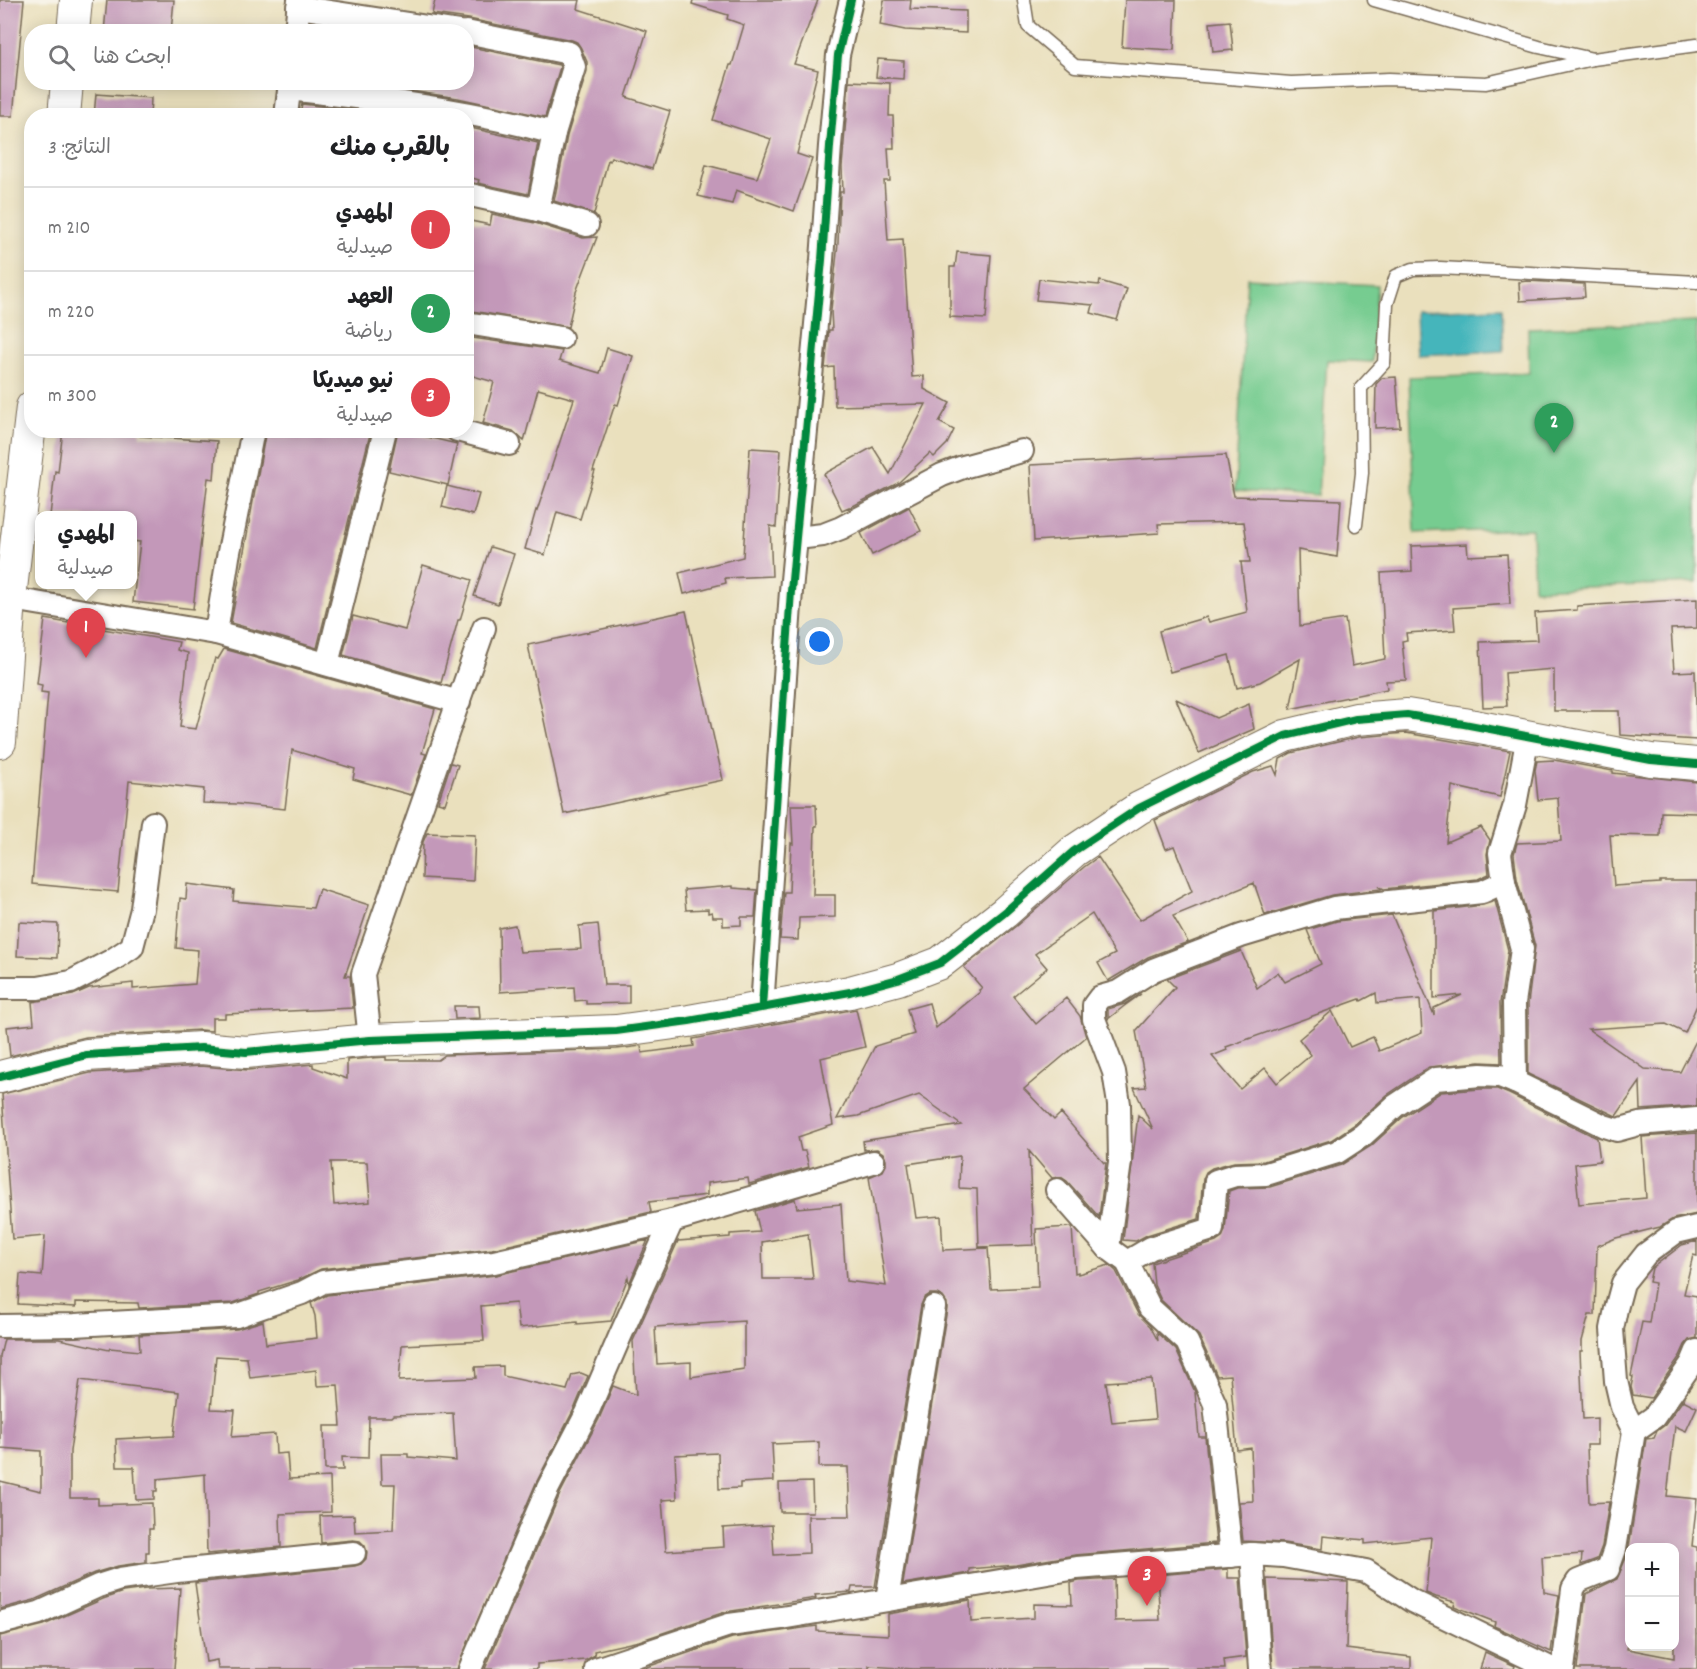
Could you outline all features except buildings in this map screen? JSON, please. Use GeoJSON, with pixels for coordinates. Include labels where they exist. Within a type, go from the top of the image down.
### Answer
{"type":"FeatureCollection","features":[{"type":"Feature","properties":{"kind":"street"},"geometry":{"type":"LineString","coordinates":[[74,24],[76,0]]}},
{"type":"Feature","properties":{"kind":"street"},"geometry":{"type":"LineString","coordinates":[[762,1007],[790,603],[822,260],[838,55],[850,0]]}},
{"type":"Feature","properties":{"kind":"street"},"geometry":{"type":"LineString","coordinates":[[297,24],[299,3],[416,24]]}},
{"type":"Feature","properties":{"kind":"street"},"geometry":{"type":"LineString","coordinates":[[474,35],[569,53],[574,67],[554,133],[537,210]]}},
{"type":"Feature","properties":{"kind":"street"},"geometry":{"type":"LineString","coordinates":[[65,108],[66,90]]}},
{"type":"Feature","properties":{"kind":"street"},"geometry":{"type":"LineString","coordinates":[[287,108],[289,90]]}},
{"type":"Feature","properties":{"kind":"street"},"geometry":{"type":"LineString","coordinates":[[316,90],[432,108]]}},
{"type":"Feature","properties":{"kind":"street"},"geometry":{"type":"LineString","coordinates":[[474,116],[526,125],[554,133]]}},
{"type":"Feature","properties":{"kind":"street"},"geometry":{"type":"LineString","coordinates":[[474,196],[537,210],[587,225]]}},
{"type":"Feature","properties":{"kind":"street"},"geometry":{"type":"LineString","coordinates":[[474,324],[561,338]]}},
{"type":"Feature","properties":{"kind":"street"},"geometry":{"type":"LineString","coordinates":[[474,434],[510,444]]}},
{"type":"Feature","properties":{"kind":"street"},"geometry":{"type":"LineString","coordinates":[[0,742],[5,597],[28,438]]}},
{"type":"Feature","properties":{"kind":"street"},"geometry":{"type":"LineString","coordinates":[[216,633],[251,438]]}},
{"type":"Feature","properties":{"kind":"street"},"geometry":{"type":"LineString","coordinates":[[327,664],[384,438]]}},
{"type":"Feature","properties":{"kind":"street"},"geometry":{"type":"LineString","coordinates":[[797,538],[823,535],[841,528],[942,475],[1023,451]]}},
{"type":"Feature","properties":{"kind":"street"},"geometry":{"type":"LineString","coordinates":[[5,597],[216,633],[459,702]]}},
{"type":"Feature","properties":{"kind":"street"},"geometry":{"type":"LineString","coordinates":[[370,1040],[363,974],[484,628]]}},
{"type":"Feature","properties":{"kind":"street"},"geometry":{"type":"LineString","coordinates":[[0,1077],[87,1055],[201,1048],[246,1052],[370,1040],[616,1031],[850,992],[898,979],[940,963],[1004,913],[1074,851],[1139,808],[1285,736],[1356,719],[1407,715],[1651,760],[1697,764]]}},
{"type":"Feature","properties":{"kind":"street"},"geometry":{"type":"LineString","coordinates":[[1515,1082],[1514,1002],[1522,949],[1504,882],[1500,853],[1515,805],[1528,736]]}},
{"type":"Feature","properties":{"kind":"street"},"geometry":{"type":"LineString","coordinates":[[0,988],[38,988],[70,982],[103,966],[132,947],[142,909],[153,823]]}},
{"type":"Feature","properties":{"kind":"street"},"geometry":{"type":"LineString","coordinates":[[1108,1248],[1120,1162],[1119,1104],[1114,1072],[1094,1019],[1094,1005],[1100,997],[1118,992],[1153,970],[1219,945],[1334,908],[1482,892],[1504,882]]}},
{"type":"Feature","properties":{"kind":"street"},"geometry":{"type":"LineString","coordinates":[[1127,1262],[1151,1248],[1212,1229],[1216,1181],[1234,1175],[1266,1174],[1336,1152],[1362,1135],[1395,1106],[1436,1079],[1481,1075],[1500,1076],[1604,1126],[1617,1130],[1639,1124],[1697,1119]]}},
{"type":"Feature","properties":{"kind":"street"},"geometry":{"type":"LineString","coordinates":[[0,1326],[75,1325],[236,1316],[302,1293],[323,1282],[494,1262],[672,1221],[873,1162]]}},
{"type":"Feature","properties":{"kind":"street"},"geometry":{"type":"LineString","coordinates":[[1057,1190],[1108,1248],[1127,1262],[1150,1308],[1187,1342],[1215,1404],[1260,1669]]}},
{"type":"Feature","properties":{"kind":"street"},"geometry":{"type":"LineString","coordinates":[[470,1669],[548,1488],[587,1413],[672,1221]]}},
{"type":"Feature","properties":{"kind":"street"},"geometry":{"type":"LineString","coordinates":[[1563,1669],[1572,1589],[1578,1581],[1608,1569],[1615,1549],[1634,1431],[1622,1407],[1616,1381],[1612,1329],[1623,1283],[1653,1248],[1676,1232],[1697,1227]]}},
{"type":"Feature","properties":{"kind":"street"},"geometry":{"type":"LineString","coordinates":[[887,1600],[934,1307]]}},
{"type":"Feature","properties":{"kind":"street"},"geometry":{"type":"LineString","coordinates":[[1634,1431],[1654,1417],[1692,1363],[1697,1351]]}},
{"type":"Feature","properties":{"kind":"street"},"geometry":{"type":"LineString","coordinates":[[0,1623],[39,1613],[98,1586],[120,1579],[354,1553]]}},
{"type":"Feature","properties":{"kind":"street"},"geometry":{"type":"LineString","coordinates":[[596,1669],[729,1624],[1077,1568],[1241,1555],[1283,1556],[1366,1571],[1412,1601],[1552,1669]]}},
{"type":"Feature","properties":{"kind":"lane"},"geometry":{"type":"LineString","coordinates":[[1024,0],[1028,26],[1075,66],[1291,83],[1389,79],[1486,83],[1593,59],[1697,45]]}},
{"type":"Feature","properties":{"kind":"lane"},"geometry":{"type":"LineString","coordinates":[[1374,0],[1593,59]]}},
{"type":"Feature","properties":{"kind":"lane"},"geometry":{"type":"LineString","coordinates":[[1356,525],[1362,472],[1361,388],[1384,363],[1387,303],[1396,276],[1413,269],[1440,268],[1697,282]]}},
{"type":"Feature","properties":{"kind":"green space"},"geometry":{"type":"Polygon","coordinates":[[[1247,278],[1377,285],[1372,362],[1327,360],[1318,496],[1235,491],[1247,278]]]}},
{"type":"Feature","properties":{"kind":"green space"},"geometry":{"type":"Polygon","coordinates":[[[1697,322],[1697,583],[1534,589],[1532,529],[1415,533],[1409,377],[1529,373],[1528,328],[1697,322]]]}},
{"type":"Feature","properties":{"kind":"water"},"geometry":{"type":"Polygon","coordinates":[[[1501,308],[1503,351],[1418,355],[1416,311],[1501,308]]]}},
{"type":"Feature","properties":{"kind":"cycle path"},"geometry":{"type":"LineString","coordinates":[[762,1007],[791,591],[822,260],[838,55],[851,0]]}},
{"type":"Feature","properties":{"kind":"cycle path"},"geometry":{"type":"LineString","coordinates":[[0,1077],[87,1055],[201,1048],[246,1052],[370,1040],[616,1031],[689,1021],[850,992],[898,979],[940,963],[1004,913],[1074,851],[1139,808],[1285,736],[1356,719],[1407,715],[1651,760],[1697,764]]}},
{"type":"Feature","properties":{"kind":"place","name":"العهد"},"geometry":{"type":"Point","coordinates":[1554,453]}},
{"type":"Feature","properties":{"kind":"place","name":"المهدي"},"geometry":{"type":"Point","coordinates":[86,658]}},
{"type":"Feature","properties":{"kind":"place","name":"نيو ميديكا"},"geometry":{"type":"Point","coordinates":[1147,1606]}}]}
